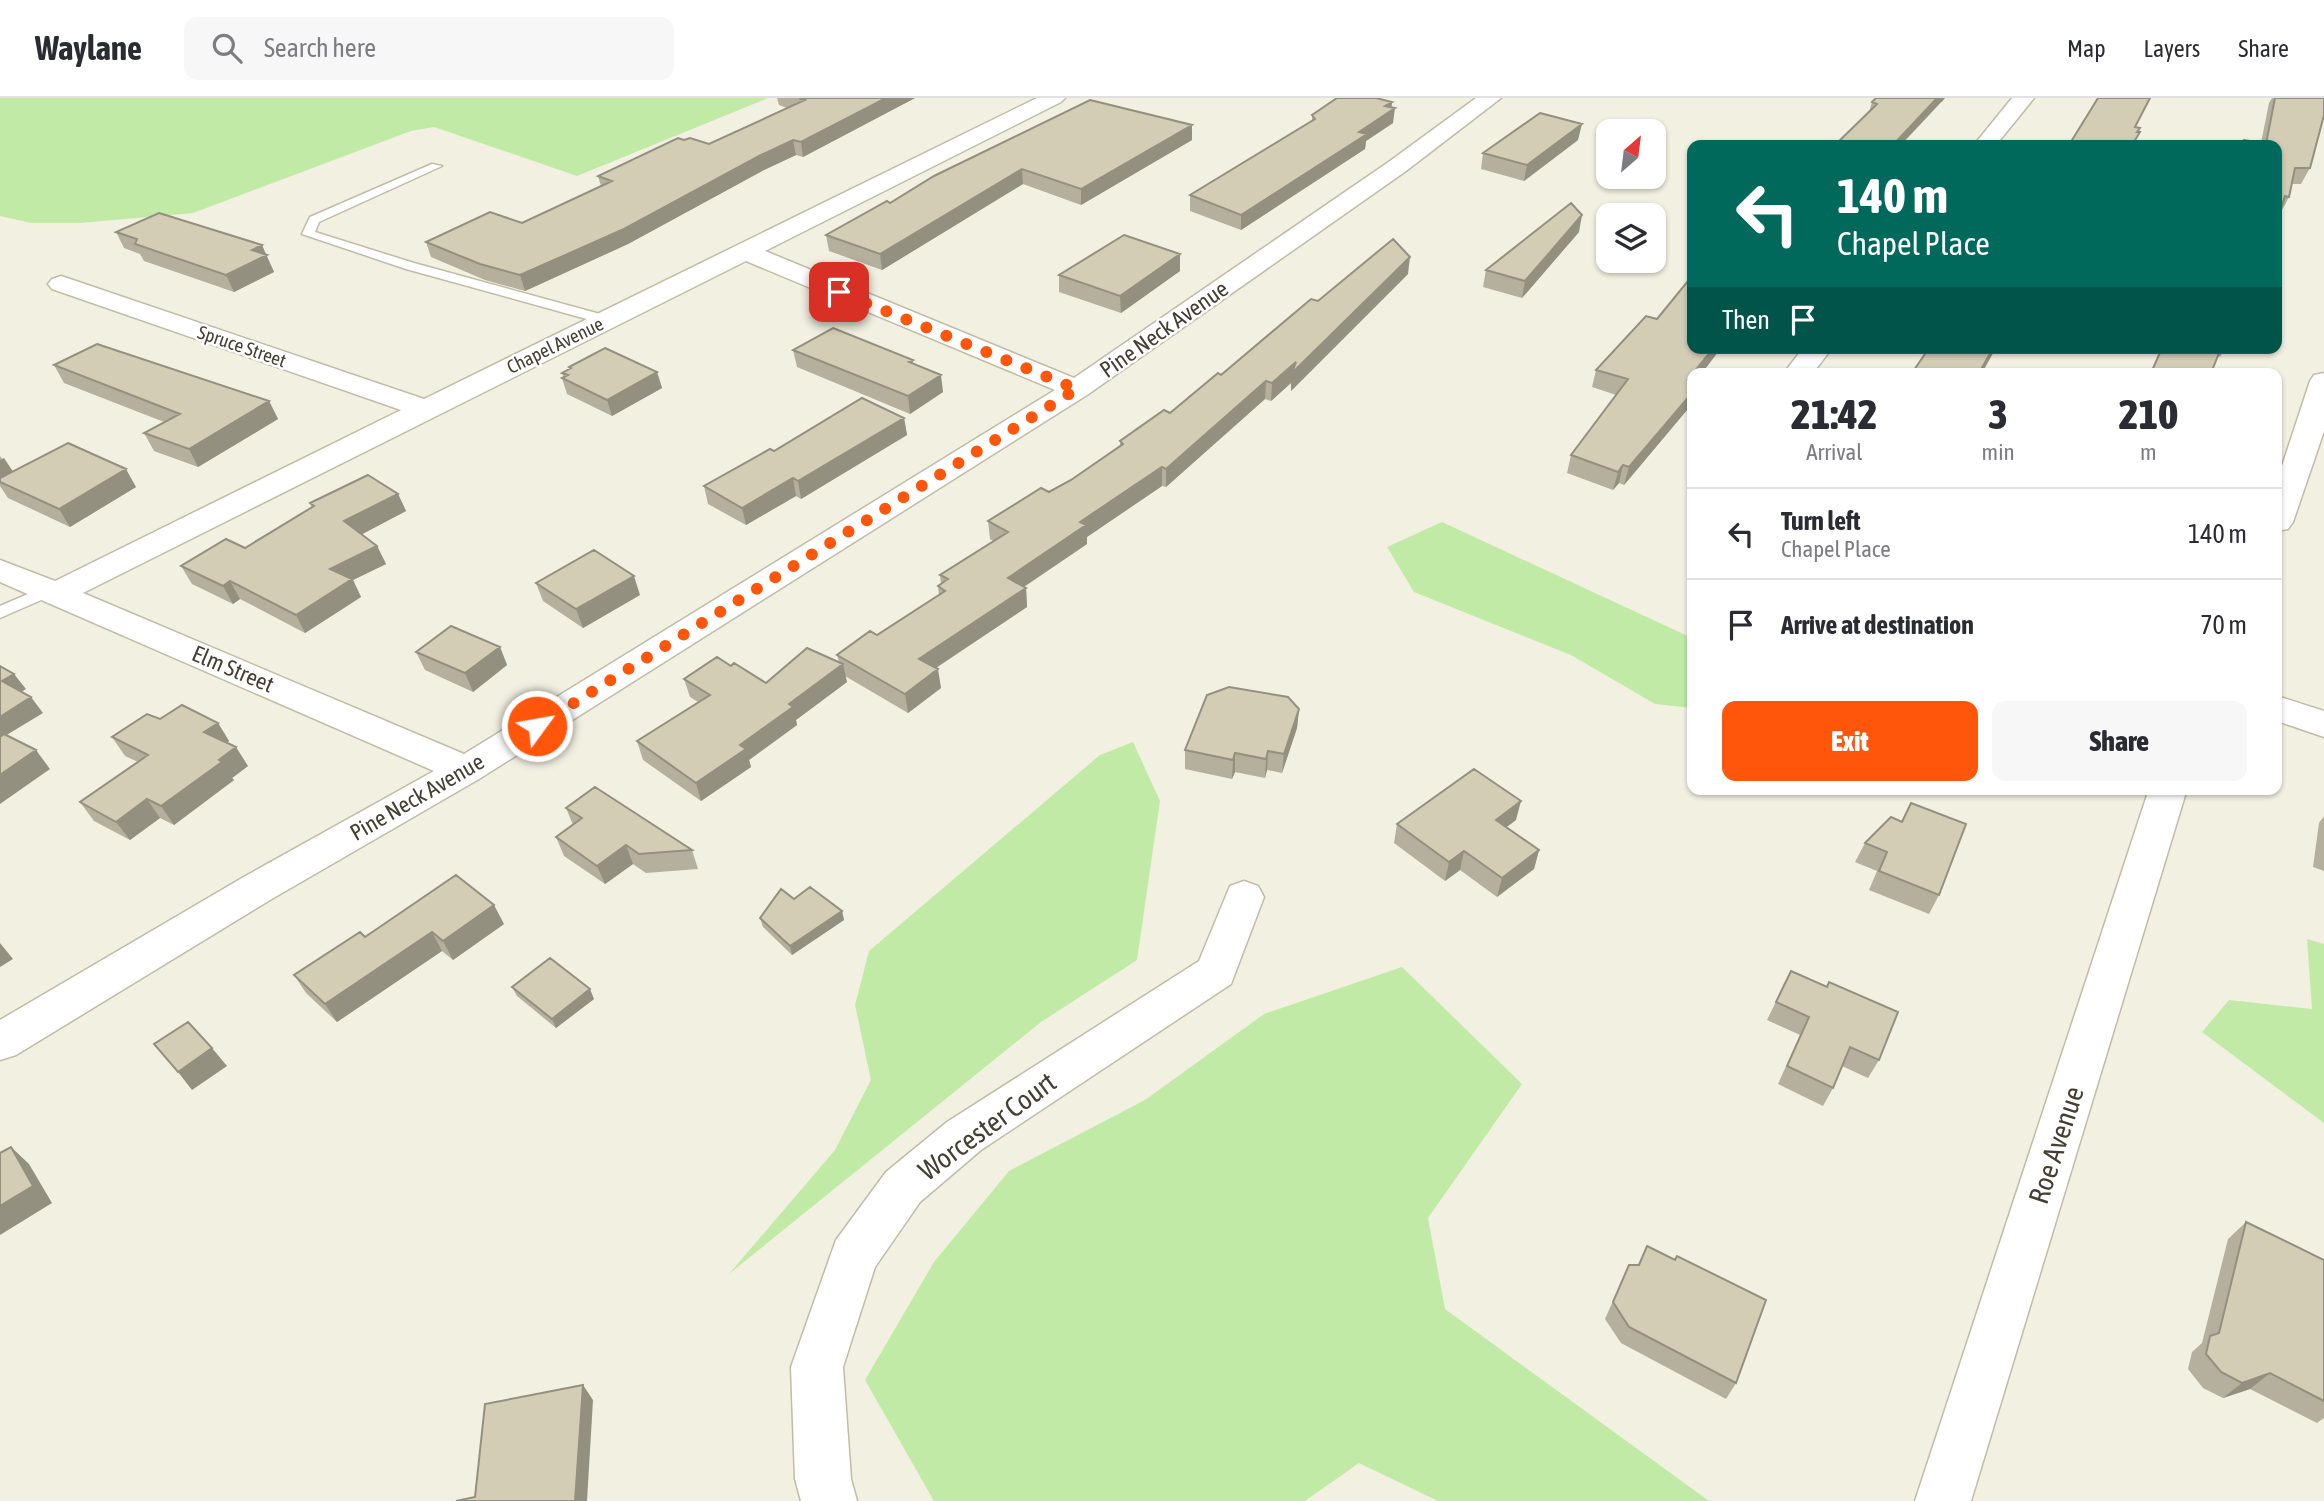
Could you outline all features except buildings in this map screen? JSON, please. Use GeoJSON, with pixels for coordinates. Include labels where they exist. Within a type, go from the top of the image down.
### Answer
{"type":"FeatureCollection","features":[{"type":"Feature","properties":{"kind":"street","name":"Chapel Avenue"},"geometry":{"type":"LineString","coordinates":[[53,591],[423,408],[746,253],[1054,98]]}},
{"type":"Feature","properties":{"kind":"street","name":"Pine Neck Avenue"},"geometry":{"type":"LineString","coordinates":[[0,1042],[256,889],[466,770],[1077,389],[1387,174],[1490,98]]}},
{"type":"Feature","properties":{"kind":"street"},"geometry":{"type":"LineString","coordinates":[[1989,140],[2023,98]]}},
{"type":"Feature","properties":{"kind":"street"},"geometry":{"type":"LineString","coordinates":[[746,253],[1077,389]]}},
{"type":"Feature","properties":{"kind":"street","name":"Spruce Street"},"geometry":{"type":"LineString","coordinates":[[61,284],[423,408]]}},
{"type":"Feature","properties":{"kind":"street"},"geometry":{"type":"LineString","coordinates":[[1802,368],[1813,354]]}},
{"type":"Feature","properties":{"kind":"street"},"geometry":{"type":"LineString","coordinates":[[2282,512],[2314,449],[2324,380]]}},
{"type":"Feature","properties":{"kind":"street","name":"Elm Street"},"geometry":{"type":"LineString","coordinates":[[0,570],[466,770]]}},
{"type":"Feature","properties":{"kind":"street"},"geometry":{"type":"LineString","coordinates":[[2282,710],[2324,724]]}},
{"type":"Feature","properties":{"kind":"street","name":"Roe Avenue"},"geometry":{"type":"LineString","coordinates":[[1943,1501],[2166,795]]}},
{"type":"Feature","properties":{"kind":"street","name":"Worcester Court"},"geometry":{"type":"LineString","coordinates":[[829,1501],[823,1479],[817,1367],[854,1256],[903,1187],[964,1136],[1216,972],[1244,897]]}},
{"type":"Feature","properties":{"kind":"lane"},"geometry":{"type":"LineString","coordinates":[[436,166],[314,220],[308,233],[410,266],[606,320]]}},
{"type":"Feature","properties":{"kind":"lane"},"geometry":{"type":"LineString","coordinates":[[0,613],[53,591]]}},
{"type":"Feature","properties":{"kind":"green space"},"geometry":{"type":"Polygon","coordinates":[[[0,98],[768,98],[577,176],[434,127],[411,131],[193,213],[80,223],[31,223],[0,216],[0,98]]]}},
{"type":"Feature","properties":{"kind":"green space"},"geometry":{"type":"Polygon","coordinates":[[[1442,522],[1687,636],[1687,707],[1655,704],[1571,655],[1414,592],[1387,547],[1442,522]]]}},
{"type":"Feature","properties":{"kind":"green space"},"geometry":{"type":"Polygon","coordinates":[[[1133,742],[1160,801],[1137,960],[1041,1022],[729,1274],[835,1150],[871,1080],[855,1005],[869,951],[1100,755],[1133,742]]]}},
{"type":"Feature","properties":{"kind":"green space"},"geometry":{"type":"Polygon","coordinates":[[[2307,939],[2324,944],[2324,1123],[2202,1032],[2229,1000],[2312,1009],[2307,939]]]}},
{"type":"Feature","properties":{"kind":"green space"},"geometry":{"type":"Polygon","coordinates":[[[1402,967],[1522,1084],[1428,1218],[1445,1309],[1709,1501],[1438,1501],[1359,1463],[1305,1501],[934,1501],[865,1380],[934,1262],[1009,1171],[1145,1100],[1264,1014],[1402,967]]]}},
{"type":"Feature","properties":{"kind":"route"},"geometry":{"type":"LineString","coordinates":[[537,726],[1077,389],[839,292]]}}]}
